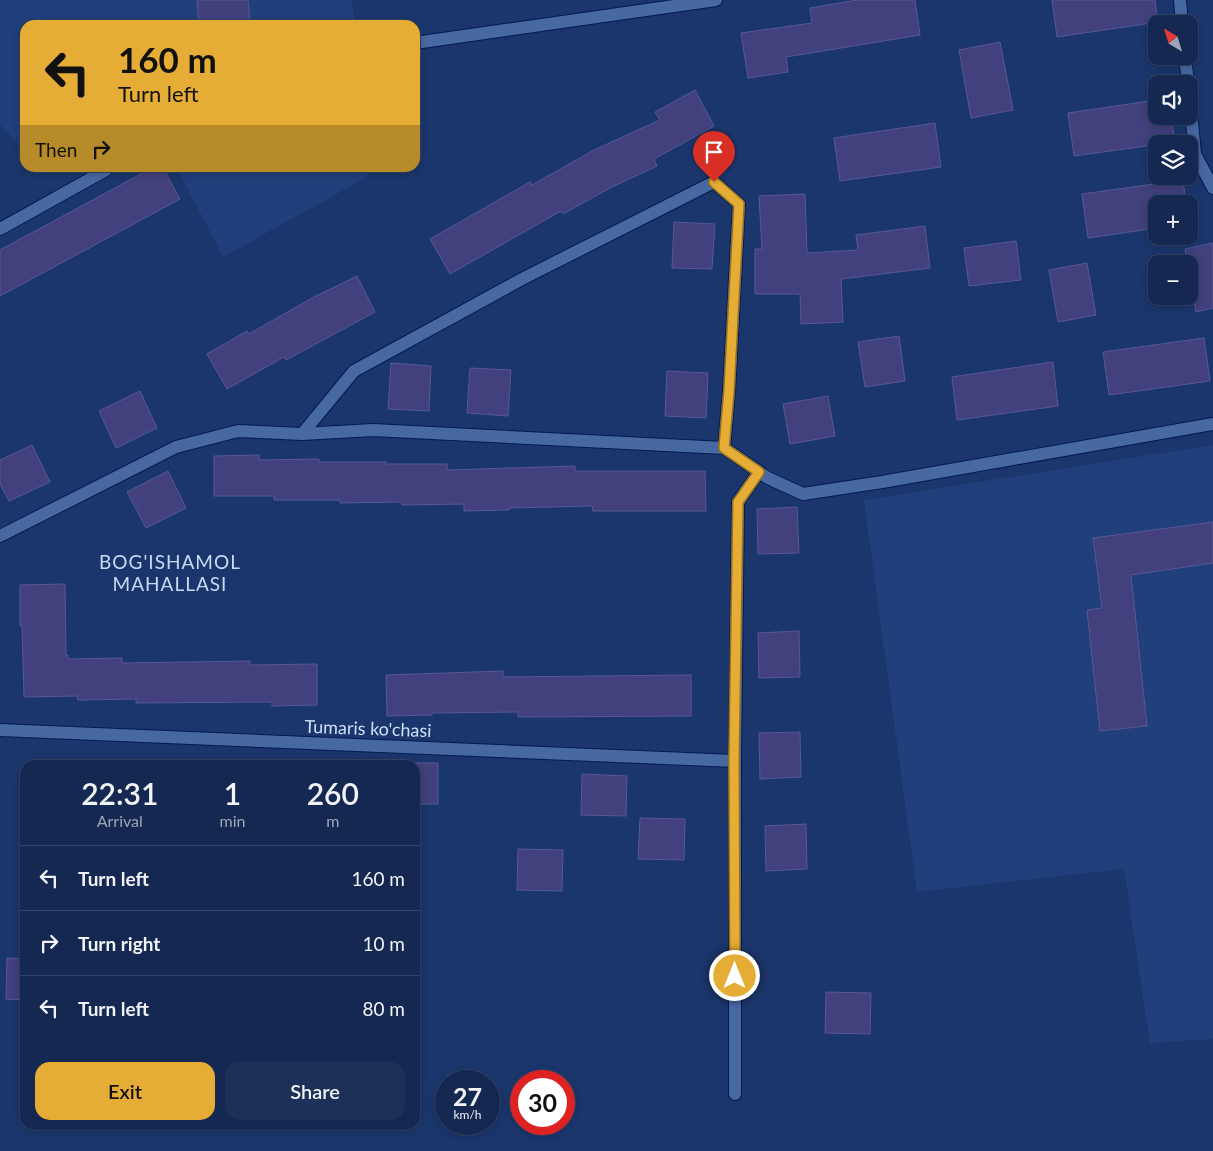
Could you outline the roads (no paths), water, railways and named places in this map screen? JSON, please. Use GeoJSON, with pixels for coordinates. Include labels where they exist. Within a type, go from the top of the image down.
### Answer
{"type":"FeatureCollection","features":[{"type":"Feature","properties":{"kind":"street"},"geometry":{"type":"LineString","coordinates":[[420,42],[716,0]]}},
{"type":"Feature","properties":{"kind":"street"},"geometry":{"type":"LineString","coordinates":[[1180,0],[1181,15]]}},
{"type":"Feature","properties":{"kind":"street"},"geometry":{"type":"LineString","coordinates":[[1192,125],[1195,154],[1213,188]]}},
{"type":"Feature","properties":{"kind":"street"},"geometry":{"type":"LineString","coordinates":[[0,229],[102,172]]}},
{"type":"Feature","properties":{"kind":"street"},"geometry":{"type":"LineString","coordinates":[[302,434],[354,371],[522,279],[714,182],[739,204],[724,448]]}},
{"type":"Feature","properties":{"kind":"street"},"geometry":{"type":"LineString","coordinates":[[0,536],[176,447],[238,431],[302,434],[373,430],[724,448],[759,472],[803,494],[1213,424]]}},
{"type":"Feature","properties":{"kind":"street"},"geometry":{"type":"LineString","coordinates":[[735,1094],[734,760],[738,502],[759,472]]}},
{"type":"Feature","properties":{"kind":"street","name":"Tumaris ko'chasi"},"geometry":{"type":"LineString","coordinates":[[0,730],[734,760]]}},
{"type":"Feature","properties":{"kind":"district","name":"BOG'ISHAMOL MAHALLASI"},"geometry":{"type":"Point","coordinates":[170,572]}}]}
